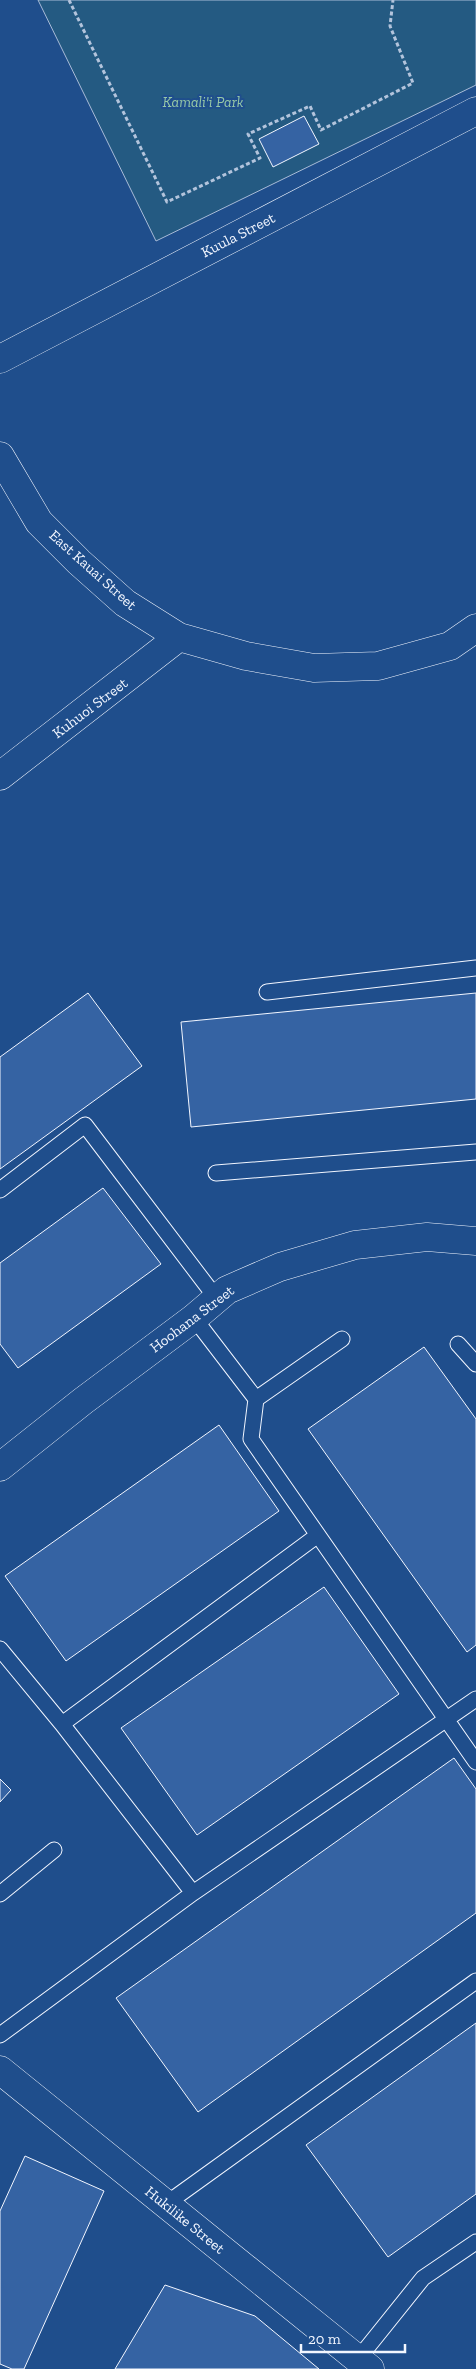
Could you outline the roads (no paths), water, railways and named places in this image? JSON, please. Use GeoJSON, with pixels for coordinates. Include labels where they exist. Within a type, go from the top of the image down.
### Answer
{"type":"FeatureCollection","features":[{"type":"Feature","properties":{"kind":"street","name":"Kuula Street"},"geometry":{"type":"LineString","coordinates":[[0,358],[476,111]]}},
{"type":"Feature","properties":{"kind":"street","name":"East Kauai Street"},"geometry":{"type":"LineString","coordinates":[[0,456],[39,522],[79,562],[125,603],[179,637],[246,656],[314,668],[378,666],[450,646],[476,628]]}},
{"type":"Feature","properties":{"kind":"street","name":"Kuhuoi Street"},"geometry":{"type":"LineString","coordinates":[[0,776],[179,637]]}},
{"type":"Feature","properties":{"kind":"street","name":"Hoohana Street"},"geometry":{"type":"LineString","coordinates":[[0,1467],[83,1401],[194,1318],[227,1290],[280,1267],[354,1245],[427,1237],[476,1241]]}},
{"type":"Feature","properties":{"kind":"street","name":"Hukilike Street"},"geometry":{"type":"LineString","coordinates":[[0,2070],[364,2364]]}},
{"type":"Feature","properties":{"kind":"lane"},"geometry":{"type":"LineString","coordinates":[[267,992],[476,968]]}},
{"type":"Feature","properties":{"kind":"lane"},"geometry":{"type":"LineString","coordinates":[[0,1190],[85,1124],[217,1299]]}},
{"type":"Feature","properties":{"kind":"lane"},"geometry":{"type":"LineString","coordinates":[[216,1173],[476,1152]]}},
{"type":"Feature","properties":{"kind":"lane"},"geometry":{"type":"LineString","coordinates":[[194,1318],[256,1399],[251,1439],[476,1762]]}},
{"type":"Feature","properties":{"kind":"lane"},"geometry":{"type":"LineString","coordinates":[[256,1399],[342,1339]]}},
{"type":"Feature","properties":{"kind":"lane"},"geometry":{"type":"LineString","coordinates":[[458,1344],[476,1364]]}},
{"type":"Feature","properties":{"kind":"lane"},"geometry":{"type":"LineString","coordinates":[[62,1724],[318,1535]]}},
{"type":"Feature","properties":{"kind":"lane"},"geometry":{"type":"LineString","coordinates":[[0,1649],[62,1724],[193,1893]]}},
{"type":"Feature","properties":{"kind":"lane"},"geometry":{"type":"LineString","coordinates":[[0,2035],[193,1893],[476,1699]]}},
{"type":"Feature","properties":{"kind":"lane"},"geometry":{"type":"LineString","coordinates":[[0,1894],[54,1850]]}},
{"type":"Feature","properties":{"kind":"lane"},"geometry":{"type":"LineString","coordinates":[[166,2204],[476,1981]]}},
{"type":"Feature","properties":{"kind":"lane"},"geometry":{"type":"LineString","coordinates":[[364,2364],[422,2278],[476,2242]]}},
{"type":"Feature","properties":{"kind":"park label","name":"Kamali'i Park"},"geometry":{"type":"Point","coordinates":[203,102]}}]}
